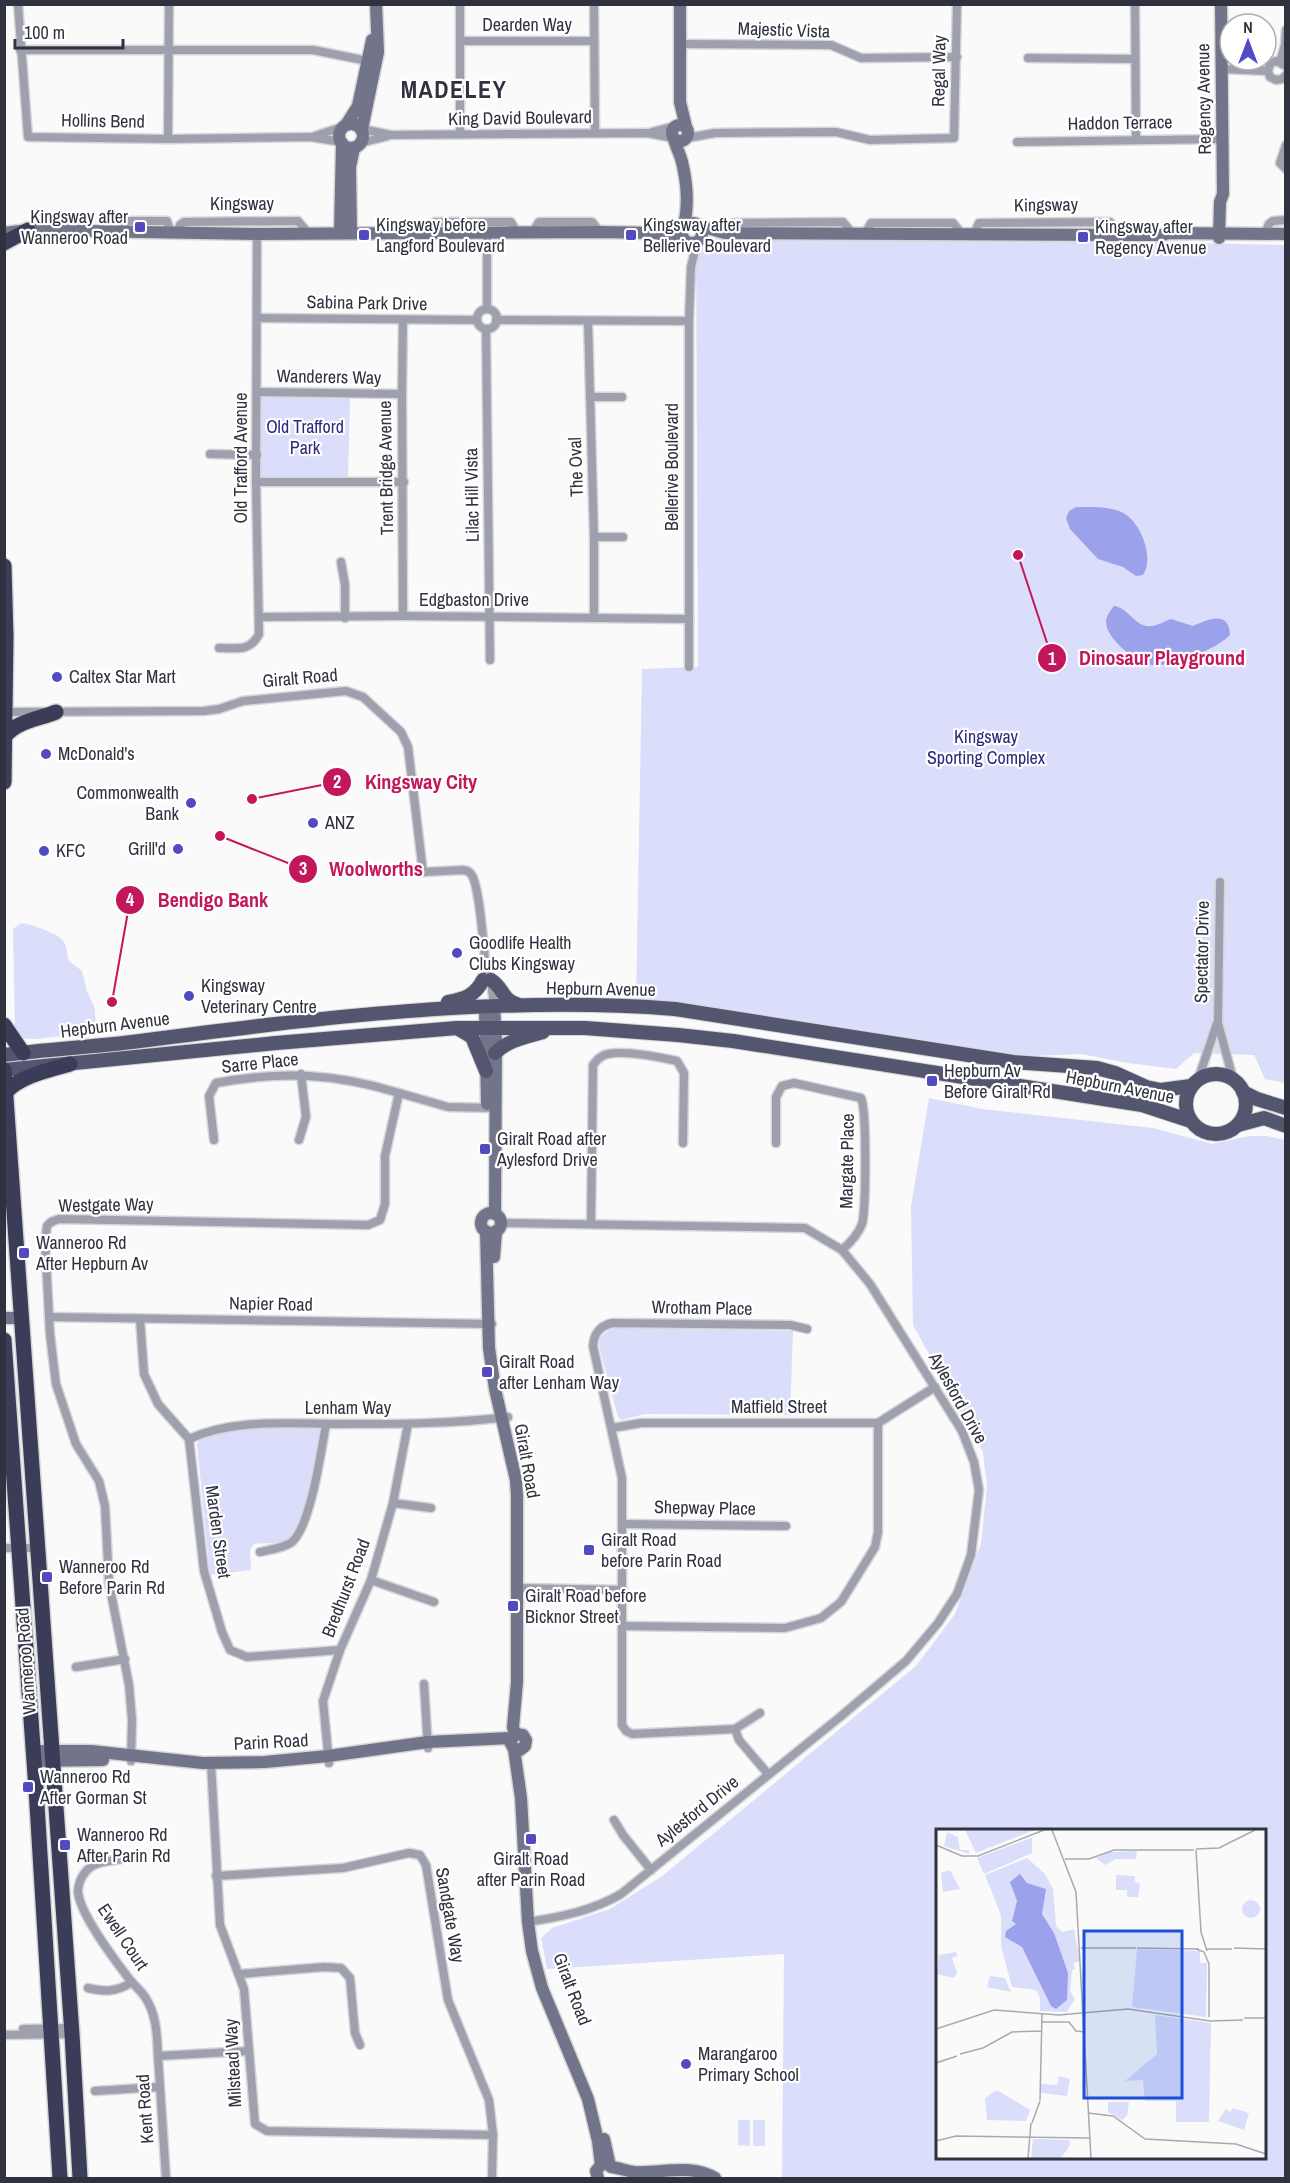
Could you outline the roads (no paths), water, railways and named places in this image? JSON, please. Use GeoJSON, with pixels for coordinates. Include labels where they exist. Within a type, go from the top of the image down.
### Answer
{"type":"FeatureCollection","features":[{"type":"Feature","properties":{"kind":"highway"},"geometry":{"type":"LineString","coordinates":[[4,243],[34,231]]}},
{"type":"Feature","properties":{"kind":"highway"},"geometry":{"type":"LineString","coordinates":[[4,566],[4,782]]}},
{"type":"Feature","properties":{"kind":"highway"},"geometry":{"type":"LineString","coordinates":[[5,736],[20,724],[56,712]]}},
{"type":"Feature","properties":{"kind":"highway"},"geometry":{"type":"LineString","coordinates":[[4,1025],[23,1053]]}},
{"type":"Feature","properties":{"kind":"highway"},"geometry":{"type":"LineString","coordinates":[[6,1092],[16,1084],[43,1071],[70,1064]]}},
{"type":"Feature","properties":{"kind":"highway","name":"Wanneroo Road"},"geometry":{"type":"LineString","coordinates":[[4,1070],[80,2178]]}},
{"type":"Feature","properties":{"kind":"highway","name":"Wanneroo Road"},"geometry":{"type":"LineString","coordinates":[[4,1340],[12,1548],[33,1756],[60,2178]]}},
{"type":"Feature","properties":{"kind":"main road"},"geometry":{"type":"LineString","coordinates":[[429,1009],[463,999],[476,992],[487,977],[496,983],[508,1001],[524,1006]]}},
{"type":"Feature","properties":{"kind":"main road","name":"Hepburn Avenue"},"geometry":{"type":"LineString","coordinates":[[4,1055],[106,1046],[344,1016],[429,1009],[489,1006],[630,1005],[675,1009],[1013,1062],[1098,1068],[1146,1087],[1161,1090],[1195,1082]]}},
{"type":"Feature","properties":{"kind":"main road"},"geometry":{"type":"LineString","coordinates":[[457,1028],[472,1037],[486,1071]]}},
{"type":"Feature","properties":{"kind":"main road","name":"Hepburn Avenue"},"geometry":{"type":"LineString","coordinates":[[4,1070],[457,1028],[628,1030],[733,1041],[1142,1105],[1191,1121]]}},
{"type":"Feature","properties":{"kind":"main road"},"geometry":{"type":"LineString","coordinates":[[495,1053],[512,1042],[557,1028]]}},
{"type":"Feature","properties":{"kind":"main road"},"geometry":{"type":"LineString","coordinates":[[1238,1125],[1245,1111],[1246,1101],[1243,1092],[1233,1079],[1220,1074],[1195,1082],[1186,1096],[1186,1110],[1196,1127],[1210,1134],[1227,1132],[1238,1125],[1264,1118],[1286,1126]]}},
{"type":"Feature","properties":{"kind":"main road"},"geometry":{"type":"LineString","coordinates":[[1243,1092],[1286,1108]]}},
{"type":"Feature","properties":{"kind":"street","name":"Hollins Bend"},"geometry":{"type":"LineString","coordinates":[[18,4],[28,137],[168,139],[311,137],[349,144]]}},
{"type":"Feature","properties":{"kind":"street"},"geometry":{"type":"LineString","coordinates":[[168,139],[170,4]]}},
{"type":"Feature","properties":{"kind":"street"},"geometry":{"type":"LineString","coordinates":[[349,144],[364,135],[362,129],[378,52],[376,4]]}},
{"type":"Feature","properties":{"kind":"street"},"geometry":{"type":"LineString","coordinates":[[460,4],[460,134]]}},
{"type":"Feature","properties":{"kind":"street"},"geometry":{"type":"LineString","coordinates":[[594,4],[595,133]]}},
{"type":"Feature","properties":{"kind":"street"},"geometry":{"type":"LineString","coordinates":[[680,4],[681,160],[687,189],[699,225]]}},
{"type":"Feature","properties":{"kind":"street","name":"Regal Way"},"geometry":{"type":"LineString","coordinates":[[954,138],[957,4]]}},
{"type":"Feature","properties":{"kind":"street"},"geometry":{"type":"LineString","coordinates":[[1135,4],[1136,139]]}},
{"type":"Feature","properties":{"kind":"street"},"geometry":{"type":"LineString","coordinates":[[349,144],[339,135],[358,106],[376,19]]}},
{"type":"Feature","properties":{"kind":"street"},"geometry":{"type":"LineString","coordinates":[[1283,64],[1286,30]]}},
{"type":"Feature","properties":{"kind":"street","name":"Dearden Way"},"geometry":{"type":"LineString","coordinates":[[460,41],[594,41]]}},
{"type":"Feature","properties":{"kind":"street","name":"Majestic Vista"},"geometry":{"type":"LineString","coordinates":[[680,44],[831,45],[861,58],[957,57]]}},
{"type":"Feature","properties":{"kind":"street"},"geometry":{"type":"LineString","coordinates":[[20,50],[313,50],[368,61]]}},
{"type":"Feature","properties":{"kind":"street"},"geometry":{"type":"LineString","coordinates":[[1028,58],[1134,59]]}},
{"type":"Feature","properties":{"kind":"street","name":"Regency Avenue"},"geometry":{"type":"LineString","coordinates":[[1221,72],[1223,194],[1226,202],[1223,236]]}},
{"type":"Feature","properties":{"kind":"street"},"geometry":{"type":"LineString","coordinates":[[1269,72],[1272,79],[1284,79]]}},
{"type":"Feature","properties":{"kind":"street"},"geometry":{"type":"LineString","coordinates":[[344,126],[354,123],[362,129]]}},
{"type":"Feature","properties":{"kind":"street","name":"Hollins Bend"},"geometry":{"type":"LineString","coordinates":[[311,137],[344,126]]}},
{"type":"Feature","properties":{"kind":"street","name":"King David Boulevard"},"geometry":{"type":"LineString","coordinates":[[362,129],[391,135]]}},
{"type":"Feature","properties":{"kind":"street","name":"King David Boulevard"},"geometry":{"type":"LineString","coordinates":[[349,144],[391,135],[460,134],[836,132],[870,140],[954,138]]}},
{"type":"Feature","properties":{"kind":"street","name":"Haddon Terrace"},"geometry":{"type":"LineString","coordinates":[[1017,142],[1223,139]]}},
{"type":"Feature","properties":{"kind":"street"},"geometry":{"type":"LineString","coordinates":[[345,232],[349,144]]}},
{"type":"Feature","properties":{"kind":"street"},"geometry":{"type":"LineString","coordinates":[[1286,145],[1280,163],[1286,169]]}},
{"type":"Feature","properties":{"kind":"street"},"geometry":{"type":"LineString","coordinates":[[687,189],[689,236]]}},
{"type":"Feature","properties":{"kind":"street"},"geometry":{"type":"LineString","coordinates":[[1276,234],[1269,224],[1273,221],[1286,220]]}},
{"type":"Feature","properties":{"kind":"street","name":"Kingsway"},"geometry":{"type":"LineString","coordinates":[[174,233],[184,222],[298,221],[309,233]]}},
{"type":"Feature","properties":{"kind":"street","name":"Kingsway"},"geometry":{"type":"LineString","coordinates":[[426,233],[435,222],[511,222],[518,233]]}},
{"type":"Feature","properties":{"kind":"street","name":"Kingsway"},"geometry":{"type":"LineString","coordinates":[[689,236],[692,222],[724,233]]}},
{"type":"Feature","properties":{"kind":"street","name":"Kingsway"},"geometry":{"type":"LineString","coordinates":[[4,226],[34,231]]}},
{"type":"Feature","properties":{"kind":"street","name":"Kingsway"},"geometry":{"type":"LineString","coordinates":[[4,233],[34,231],[257,234],[600,232],[689,236],[724,233],[1163,235],[1168,233],[1223,236],[1276,234]]}},
{"type":"Feature","properties":{"kind":"street"},"geometry":{"type":"LineString","coordinates":[[487,233],[488,309]]}},
{"type":"Feature","properties":{"kind":"street","name":"Old Trafford Avenue"},"geometry":{"type":"LineString","coordinates":[[219,648],[247,648],[255,642],[259,634],[256,482],[257,234]]}},
{"type":"Feature","properties":{"kind":"street","name":"Bellerive Boulevard"},"geometry":{"type":"LineString","coordinates":[[689,236],[691,267],[689,667]]}},
{"type":"Feature","properties":{"kind":"street"},"geometry":{"type":"LineString","coordinates":[[488,309],[494,312],[496,320],[494,326],[486,329],[480,326],[477,320],[479,314],[488,309]]}},
{"type":"Feature","properties":{"kind":"street","name":"Sabina Park Drive"},"geometry":{"type":"LineString","coordinates":[[258,318],[477,320]]}},
{"type":"Feature","properties":{"kind":"street","name":"Trent Bridge Avenue"},"geometry":{"type":"LineString","coordinates":[[403,320],[403,616]]}},
{"type":"Feature","properties":{"kind":"street"},"geometry":{"type":"LineString","coordinates":[[496,320],[689,321]]}},
{"type":"Feature","properties":{"kind":"street","name":"The Oval"},"geometry":{"type":"LineString","coordinates":[[588,321],[594,618]]}},
{"type":"Feature","properties":{"kind":"street","name":"Lilac Hill Vista"},"geometry":{"type":"LineString","coordinates":[[486,329],[490,660]]}},
{"type":"Feature","properties":{"kind":"street","name":"Wanderers Way"},"geometry":{"type":"LineString","coordinates":[[256,392],[402,394]]}},
{"type":"Feature","properties":{"kind":"street"},"geometry":{"type":"LineString","coordinates":[[590,397],[622,397]]}},
{"type":"Feature","properties":{"kind":"street"},"geometry":{"type":"LineString","coordinates":[[210,454],[256,455]]}},
{"type":"Feature","properties":{"kind":"street"},"geometry":{"type":"LineString","coordinates":[[256,482],[404,482]]}},
{"type":"Feature","properties":{"kind":"street"},"geometry":{"type":"LineString","coordinates":[[594,537],[623,537]]}},
{"type":"Feature","properties":{"kind":"street"},"geometry":{"type":"LineString","coordinates":[[341,562],[345,585],[345,618]]}},
{"type":"Feature","properties":{"kind":"street","name":"Edgbaston Drive"},"geometry":{"type":"LineString","coordinates":[[260,617],[688,619]]}},
{"type":"Feature","properties":{"kind":"street","name":"Giralt Road"},"geometry":{"type":"LineString","coordinates":[[5,711],[204,711],[243,701],[346,691],[363,697],[401,732],[408,747],[423,872],[463,870],[469,871],[472,876],[477,896],[495,1053],[491,1108],[493,1223],[490,1324],[492,1371],[505,1417],[518,1496],[521,1588],[516,1741],[532,1951],[542,1988],[588,2098],[598,2141],[608,2169]]}},
{"type":"Feature","properties":{"kind":"street","name":"Spectator Drive"},"geometry":{"type":"LineString","coordinates":[[1220,882],[1218,1023],[1233,1079]]}},
{"type":"Feature","properties":{"kind":"street","name":"Spectator Drive"},"geometry":{"type":"LineString","coordinates":[[1195,1082],[1218,1023]]}},
{"type":"Feature","properties":{"kind":"street","name":"Giralt Road"},"geometry":{"type":"LineString","coordinates":[[491,1027],[486,1071],[491,1108]]}},
{"type":"Feature","properties":{"kind":"street"},"geometry":{"type":"LineString","coordinates":[[591,1224],[593,1065],[600,1056],[609,1053],[655,1056],[677,1061],[684,1073],[683,1143]]}},
{"type":"Feature","properties":{"kind":"street"},"geometry":{"type":"LineString","coordinates":[[299,1140],[306,1117],[301,1074]]}},
{"type":"Feature","properties":{"kind":"street","name":"Sarre Place"},"geometry":{"type":"LineString","coordinates":[[214,1140],[209,1096],[216,1083],[243,1078],[301,1074],[354,1080],[399,1093]]}},
{"type":"Feature","properties":{"kind":"street","name":"Margate Place"},"geometry":{"type":"LineString","coordinates":[[776,1143],[776,1097],[782,1086],[794,1083],[861,1098],[864,1104],[865,1132],[863,1221],[853,1240],[842,1251]]}},
{"type":"Feature","properties":{"kind":"street"},"geometry":{"type":"LineString","coordinates":[[399,1093],[448,1107],[491,1108]]}},
{"type":"Feature","properties":{"kind":"street","name":"Westgate Way"},"geometry":{"type":"LineString","coordinates":[[131,1758],[132,1720],[125,1659],[109,1583],[105,1506],[99,1481],[76,1444],[56,1384],[49,1317],[45,1232],[51,1222],[59,1219],[368,1225],[380,1220],[385,1204],[385,1156],[399,1093]]}},
{"type":"Feature","properties":{"kind":"street","name":"Aylesford Drive"},"geometry":{"type":"LineString","coordinates":[[493,1223],[804,1228],[842,1251],[870,1284],[962,1431],[974,1462],[979,1490],[971,1556],[957,1594],[938,1623],[906,1661],[621,1894],[603,1905],[565,1916],[531,1922]]}},
{"type":"Feature","properties":{"kind":"street"},"geometry":{"type":"LineString","coordinates":[[4,1310],[21,1314]]}},
{"type":"Feature","properties":{"kind":"street"},"geometry":{"type":"LineString","coordinates":[[4,1318],[21,1314]]}},
{"type":"Feature","properties":{"kind":"street","name":"Napier Road"},"geometry":{"type":"LineString","coordinates":[[49,1317],[490,1324]]}},
{"type":"Feature","properties":{"kind":"street"},"geometry":{"type":"LineString","coordinates":[[140,1319],[144,1374],[158,1404],[189,1439]]}},
{"type":"Feature","properties":{"kind":"street","name":"Wrotham Place"},"geometry":{"type":"LineString","coordinates":[[612,1428],[593,1346],[593,1339],[604,1326],[612,1323],[790,1325],[807,1329]]}},
{"type":"Feature","properties":{"kind":"street"},"geometry":{"type":"LineString","coordinates":[[623,1626],[785,1629],[821,1618],[841,1602],[875,1547],[878,1532],[878,1423],[935,1387]]}},
{"type":"Feature","properties":{"kind":"street","name":"Lenham Way"},"geometry":{"type":"LineString","coordinates":[[189,1439],[207,1431],[245,1424],[408,1424],[505,1417]]}},
{"type":"Feature","properties":{"kind":"street","name":"Matfield Street"},"geometry":{"type":"LineString","coordinates":[[612,1428],[641,1423],[878,1423]]}},
{"type":"Feature","properties":{"kind":"street"},"geometry":{"type":"LineString","coordinates":[[260,1552],[291,1543],[300,1530],[315,1483],[326,1424]]}},
{"type":"Feature","properties":{"kind":"street","name":"Bredhurst Road"},"geometry":{"type":"LineString","coordinates":[[329,1760],[323,1701],[340,1650],[370,1580],[393,1503],[408,1424]]}},
{"type":"Feature","properties":{"kind":"street"},"geometry":{"type":"LineString","coordinates":[[612,1428],[622,1478],[622,1725],[632,1734],[735,1729],[760,1713]]}},
{"type":"Feature","properties":{"kind":"street","name":"Marden Street"},"geometry":{"type":"LineString","coordinates":[[189,1439],[204,1572],[222,1632],[230,1650],[247,1657],[340,1650]]}},
{"type":"Feature","properties":{"kind":"street"},"geometry":{"type":"LineString","coordinates":[[393,1503],[431,1508]]}},
{"type":"Feature","properties":{"kind":"street","name":"Shepway Place"},"geometry":{"type":"LineString","coordinates":[[623,1524],[786,1526]]}},
{"type":"Feature","properties":{"kind":"street"},"geometry":{"type":"LineString","coordinates":[[12,1548],[37,1548]]}},
{"type":"Feature","properties":{"kind":"street"},"geometry":{"type":"LineString","coordinates":[[370,1580],[434,1602]]}},
{"type":"Feature","properties":{"kind":"street"},"geometry":{"type":"LineString","coordinates":[[521,1588],[623,1590]]}},
{"type":"Feature","properties":{"kind":"street"},"geometry":{"type":"LineString","coordinates":[[76,1667],[125,1659]]}},
{"type":"Feature","properties":{"kind":"street"},"geometry":{"type":"LineString","coordinates":[[424,1684],[428,1745]]}},
{"type":"Feature","properties":{"kind":"street"},"geometry":{"type":"LineString","coordinates":[[735,1729],[739,1740],[768,1774]]}},
{"type":"Feature","properties":{"kind":"street","name":"Parin Road"},"geometry":{"type":"LineString","coordinates":[[33,1756],[52,1754],[131,1758],[211,1766],[329,1760],[428,1745],[516,1741]]}},
{"type":"Feature","properties":{"kind":"street","name":"Milstead Way"},"geometry":{"type":"LineString","coordinates":[[211,1766],[216,1876],[222,1934],[240,1974],[247,2011],[255,2124],[262,2130],[494,2135]]}},
{"type":"Feature","properties":{"kind":"street"},"geometry":{"type":"LineString","coordinates":[[614,1820],[623,1836],[651,1870]]}},
{"type":"Feature","properties":{"kind":"street","name":"Sandgate Way"},"geometry":{"type":"LineString","coordinates":[[216,1876],[343,1868],[409,1853],[420,1855],[426,1865],[448,2000],[485,2089],[492,2115],[494,2135],[492,2178]]}},
{"type":"Feature","properties":{"kind":"street","name":"Ewell Court"},"geometry":{"type":"LineString","coordinates":[[121,1859],[92,1866],[83,1875],[78,1890],[82,1906],[103,1942],[146,1998],[155,2022],[159,2056]]}},
{"type":"Feature","properties":{"kind":"street"},"geometry":{"type":"LineString","coordinates":[[240,1974],[324,1967],[341,1968],[350,1978],[354,2033],[360,2045]]}},
{"type":"Feature","properties":{"kind":"street"},"geometry":{"type":"LineString","coordinates":[[88,1988],[103,1991],[115,1990],[132,1982]]}},
{"type":"Feature","properties":{"kind":"street"},"geometry":{"type":"LineString","coordinates":[[4,2030],[51,2032]]}},
{"type":"Feature","properties":{"kind":"street"},"geometry":{"type":"LineString","coordinates":[[4,2035],[71,2031]]}},
{"type":"Feature","properties":{"kind":"street","name":"Kent Road"},"geometry":{"type":"LineString","coordinates":[[166,2178],[159,2056],[249,2051]]}},
{"type":"Feature","properties":{"kind":"street"},"geometry":{"type":"LineString","coordinates":[[95,2091],[159,2087]]}},
{"type":"Feature","properties":{"kind":"street"},"geometry":{"type":"LineString","coordinates":[[598,2178],[596,2171],[608,2169],[634,2172],[694,2170],[715,2178]]}},
{"type":"Feature","properties":{"kind":"street"},"geometry":{"type":"LineString","coordinates":[[617,2178],[634,2172]]}},
{"type":"Feature","properties":{"kind":"water"},"geometry":{"type":"Polygon","coordinates":[[[1076,507],[1114,509],[1127,515],[1133,521],[1146,549],[1146,567],[1143,575],[1136,576],[1123,567],[1098,559],[1070,529],[1066,518],[1069,511],[1076,507]]]}},
{"type":"Feature","properties":{"kind":"water"},"geometry":{"type":"Polygon","coordinates":[[[1114,606],[1124,610],[1136,621],[1146,626],[1171,619],[1193,626],[1211,619],[1222,619],[1229,627],[1230,635],[1215,646],[1181,661],[1152,665],[1138,660],[1111,636],[1106,620],[1114,606]]]}},
{"type":"Feature","properties":{"kind":"place","name":"Kingsway after Wanneroo Road"},"geometry":{"type":"Point","coordinates":[140,227]}},
{"type":"Feature","properties":{"kind":"place","name":"Kingsway before Langford Boulevard"},"geometry":{"type":"Point","coordinates":[364,235]}},
{"type":"Feature","properties":{"kind":"place","name":"Kingsway after Bellerive Boulevard"},"geometry":{"type":"Point","coordinates":[631,235]}},
{"type":"Feature","properties":{"kind":"place","name":"Kingsway after Regency Avenue"},"geometry":{"type":"Point","coordinates":[1083,237]}},
{"type":"Feature","properties":{"kind":"place","name":"Dinosaur Playground"},"geometry":{"type":"Point","coordinates":[1018,555]}},
{"type":"Feature","properties":{"kind":"place","name":"Caltex Star Mart"},"geometry":{"type":"Point","coordinates":[57,677]}},
{"type":"Feature","properties":{"kind":"place","name":"McDonald's"},"geometry":{"type":"Point","coordinates":[46,754]}},
{"type":"Feature","properties":{"kind":"place","name":"Kingsway City"},"geometry":{"type":"Point","coordinates":[252,799]}},
{"type":"Feature","properties":{"kind":"place","name":"Commonwealth Bank"},"geometry":{"type":"Point","coordinates":[191,803]}},
{"type":"Feature","properties":{"kind":"place","name":"ANZ"},"geometry":{"type":"Point","coordinates":[313,823]}},
{"type":"Feature","properties":{"kind":"place","name":"Woolworths"},"geometry":{"type":"Point","coordinates":[220,836]}},
{"type":"Feature","properties":{"kind":"place","name":"Grill'd"},"geometry":{"type":"Point","coordinates":[178,849]}},
{"type":"Feature","properties":{"kind":"place","name":"KFC"},"geometry":{"type":"Point","coordinates":[44,851]}},
{"type":"Feature","properties":{"kind":"place","name":"Goodlife Health Clubs Kingsway"},"geometry":{"type":"Point","coordinates":[457,953]}},
{"type":"Feature","properties":{"kind":"place","name":"Kingsway Veterinary Centre"},"geometry":{"type":"Point","coordinates":[189,996]}},
{"type":"Feature","properties":{"kind":"place","name":"Bendigo Bank"},"geometry":{"type":"Point","coordinates":[112,1002]}},
{"type":"Feature","properties":{"kind":"place","name":"Hepburn Av Before Giralt Rd"},"geometry":{"type":"Point","coordinates":[932,1081]}},
{"type":"Feature","properties":{"kind":"place","name":"Giralt Road after Aylesford Drive"},"geometry":{"type":"Point","coordinates":[485,1149]}},
{"type":"Feature","properties":{"kind":"place","name":"Wanneroo Rd After Hepburn Av"},"geometry":{"type":"Point","coordinates":[24,1253]}},
{"type":"Feature","properties":{"kind":"place","name":"Giralt Road after Lenham Way"},"geometry":{"type":"Point","coordinates":[487,1372]}},
{"type":"Feature","properties":{"kind":"place","name":"Giralt Road before Parin Road"},"geometry":{"type":"Point","coordinates":[589,1550]}},
{"type":"Feature","properties":{"kind":"place","name":"Wanneroo Rd Before Parin Rd"},"geometry":{"type":"Point","coordinates":[47,1577]}},
{"type":"Feature","properties":{"kind":"place","name":"Giralt Road before Bicknor Street"},"geometry":{"type":"Point","coordinates":[513,1606]}},
{"type":"Feature","properties":{"kind":"place","name":"Wanneroo Rd After Gorman St"},"geometry":{"type":"Point","coordinates":[28,1787]}},
{"type":"Feature","properties":{"kind":"place","name":"Giralt Road after Parin Road"},"geometry":{"type":"Point","coordinates":[531,1839]}},
{"type":"Feature","properties":{"kind":"place","name":"Wanneroo Rd After Parin Rd"},"geometry":{"type":"Point","coordinates":[65,1845]}},
{"type":"Feature","properties":{"kind":"place","name":"Marangaroo Primary School"},"geometry":{"type":"Point","coordinates":[686,2064]}},
{"type":"Feature","properties":{"kind":"district","name":"MADELEY"},"geometry":{"type":"Point","coordinates":[454,90]}},
{"type":"Feature","properties":{"kind":"park label","name":"Old Trafford Park"},"geometry":{"type":"Point","coordinates":[305,437]}},
{"type":"Feature","properties":{"kind":"park label","name":"Kingsway Sporting Complex"},"geometry":{"type":"Point","coordinates":[986,747]}}]}
